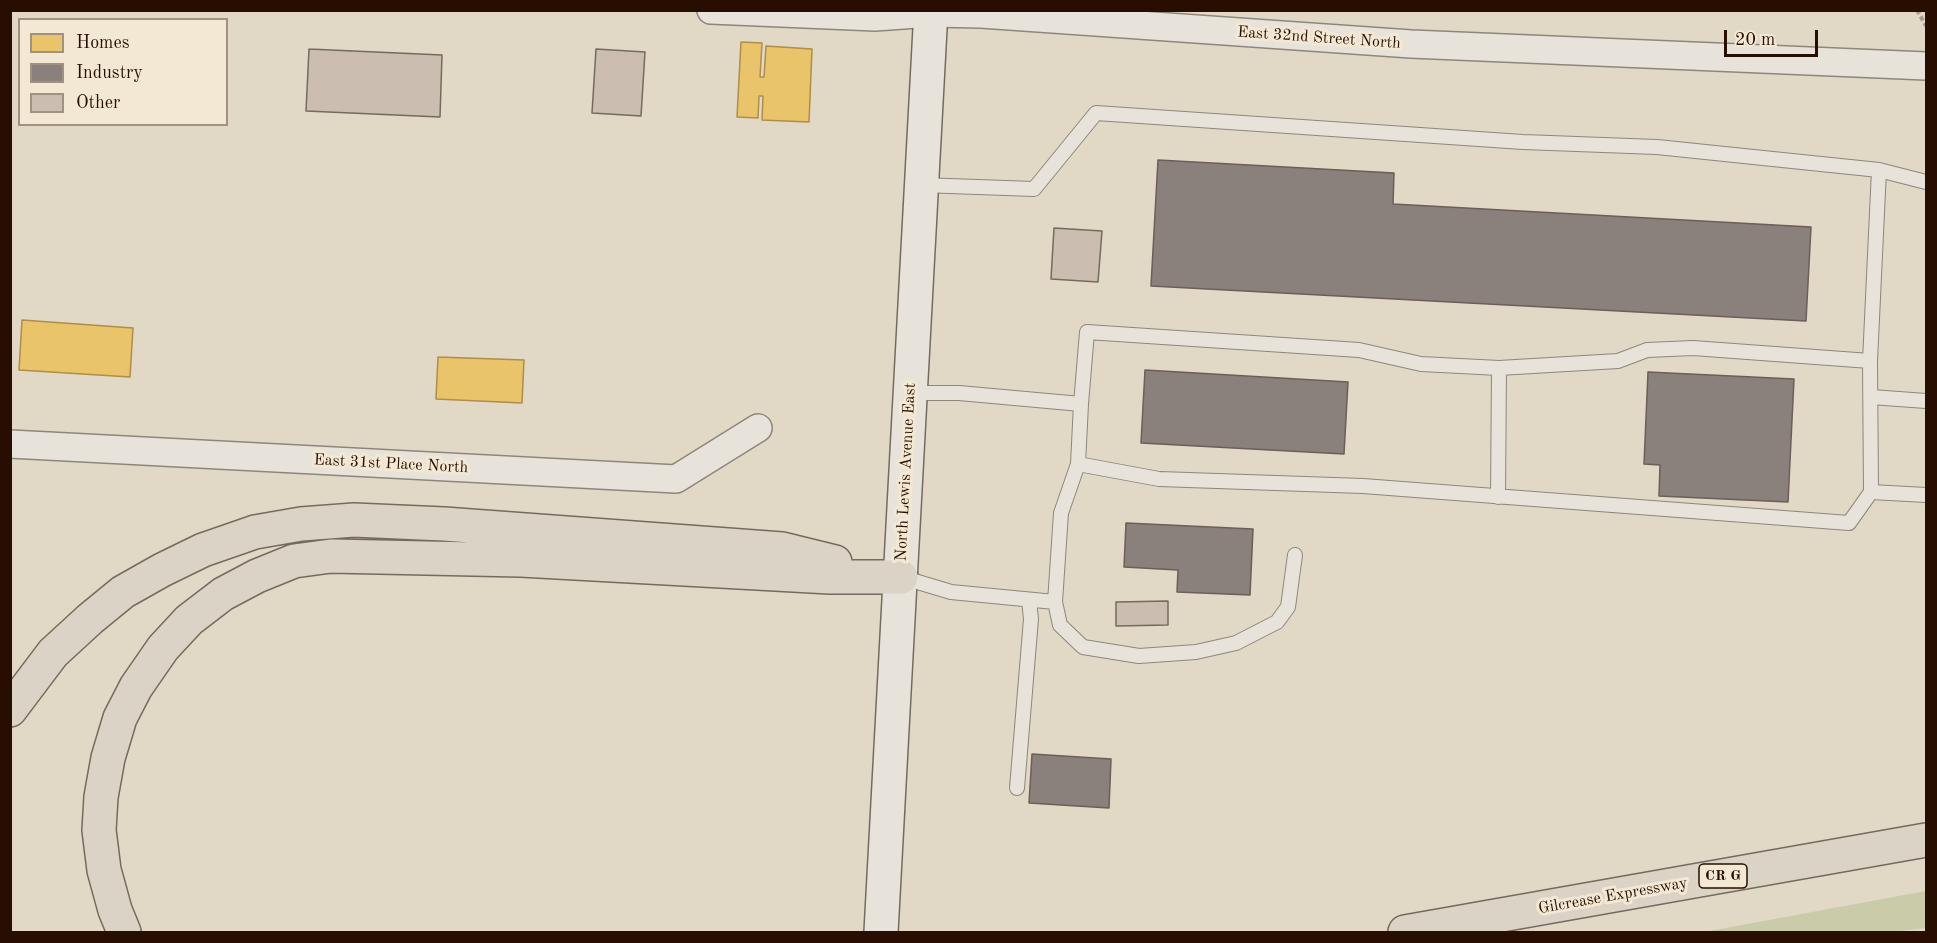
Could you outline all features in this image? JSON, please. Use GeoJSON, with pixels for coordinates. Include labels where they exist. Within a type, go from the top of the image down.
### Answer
{"type":"FeatureCollection","features":[{"type":"Feature","properties":{"kind":"highway"},"geometry":{"type":"LineString","coordinates":[[10,710],[53,653],[90,618],[123,592],[203,550],[255,532],[301,524],[354,520],[782,549],[901,577]]}},
{"type":"Feature","properties":{"kind":"highway"},"geometry":{"type":"LineString","coordinates":[[124,933],[104,870],[99,830],[101,797],[108,758],[120,718],[136,687],[163,648],[189,620],[223,594],[257,576],[294,561],[332,556],[521,560],[830,577],[901,577]]}},
{"type":"Feature","properties":{"kind":"highway","name":"Gilcrease Expressway"},"geometry":{"type":"LineString","coordinates":[[1405,933],[1926,840]]}},
{"type":"Feature","properties":{"kind":"main road","name":"North Lewis Avenue East"},"geometry":{"type":"LineString","coordinates":[[881,933],[931,12]]}},
{"type":"Feature","properties":{"kind":"street","name":"East 32nd Street North"},"geometry":{"type":"LineString","coordinates":[[711,10],[875,17],[931,12],[981,14],[1412,44],[1926,66]]}},
{"type":"Feature","properties":{"kind":"street","name":"East 31st Place North"},"geometry":{"type":"LineString","coordinates":[[10,444],[676,479],[758,428]]}},
{"type":"Feature","properties":{"kind":"lane"},"geometry":{"type":"LineString","coordinates":[[921,185],[1035,189],[1096,113],[1523,142],[1657,147],[1879,170],[1926,182]]}},
{"type":"Feature","properties":{"kind":"lane"},"geometry":{"type":"LineString","coordinates":[[1078,464],[1159,479],[1363,486],[1849,523],[1871,492],[1870,361],[1879,170]]}},
{"type":"Feature","properties":{"kind":"lane"},"geometry":{"type":"LineString","coordinates":[[1295,555],[1288,607],[1277,622],[1236,643],[1196,652],[1139,656],[1083,647],[1060,625],[1055,602],[1061,513],[1078,464],[1088,332],[1359,350],[1421,364],[1499,368],[1618,361],[1647,350],[1694,348],[1870,361]]}},
{"type":"Feature","properties":{"kind":"lane"},"geometry":{"type":"LineString","coordinates":[[1498,497],[1499,368]]}},
{"type":"Feature","properties":{"kind":"lane"},"geometry":{"type":"LineString","coordinates":[[910,393],[959,393],[1081,404]]}},
{"type":"Feature","properties":{"kind":"lane"},"geometry":{"type":"LineString","coordinates":[[1870,397],[1926,400]]}},
{"type":"Feature","properties":{"kind":"lane"},"geometry":{"type":"LineString","coordinates":[[1871,492],[1926,495]]}},
{"type":"Feature","properties":{"kind":"lane"},"geometry":{"type":"LineString","coordinates":[[901,577],[951,592],[1055,602]]}},
{"type":"Feature","properties":{"kind":"lane"},"geometry":{"type":"LineString","coordinates":[[1017,788],[1031,619],[1029,600]]}},
{"type":"Feature","properties":{"kind":"path"},"geometry":{"type":"LineString","coordinates":[[1917,10],[1926,26]]}},
{"type":"Feature","properties":{"kind":"green space"},"geometry":{"type":"Polygon","coordinates":[[[1926,891],[1926,928],[1891,932],[1704,932],[1926,891]]]}},
{"type":"Feature","properties":{"kind":"building: Homes"},"geometry":{"type":"Polygon","coordinates":[[[741,42],[762,43],[760,77],[764,77],[766,46],[812,49],[809,122],[762,120],[763,96],[759,96],[758,118],[737,117],[741,42]]]}},
{"type":"Feature","properties":{"kind":"building: Homes"},"geometry":{"type":"Polygon","coordinates":[[[22,320],[133,328],[130,377],[19,370],[22,320]]]}},
{"type":"Feature","properties":{"kind":"building: Homes"},"geometry":{"type":"Polygon","coordinates":[[[438,357],[524,360],[522,403],[436,399],[438,357]]]}},
{"type":"Feature","properties":{"kind":"building: Industry"},"geometry":{"type":"Polygon","coordinates":[[[1158,160],[1394,173],[1393,204],[1811,227],[1806,321],[1151,286],[1158,160]]]}},
{"type":"Feature","properties":{"kind":"building: Industry"},"geometry":{"type":"Polygon","coordinates":[[[1145,370],[1348,382],[1344,454],[1141,443],[1145,370]]]}},
{"type":"Feature","properties":{"kind":"building: Industry"},"geometry":{"type":"Polygon","coordinates":[[[1648,372],[1794,379],[1788,502],[1659,496],[1660,465],[1644,464],[1648,372]]]}},
{"type":"Feature","properties":{"kind":"building: Industry"},"geometry":{"type":"Polygon","coordinates":[[[1126,523],[1253,529],[1250,595],[1177,592],[1178,570],[1124,567],[1126,523]]]}},
{"type":"Feature","properties":{"kind":"building: Industry"},"geometry":{"type":"Polygon","coordinates":[[[1032,754],[1111,759],[1109,808],[1029,803],[1032,754]]]}},
{"type":"Feature","properties":{"kind":"building: Other"},"geometry":{"type":"Polygon","coordinates":[[[309,49],[442,55],[440,117],[306,111],[309,49]]]}},
{"type":"Feature","properties":{"kind":"building: Other"},"geometry":{"type":"Polygon","coordinates":[[[596,49],[645,52],[641,116],[592,113],[596,49]]]}},
{"type":"Feature","properties":{"kind":"building: Other"},"geometry":{"type":"Polygon","coordinates":[[[1054,228],[1102,231],[1098,282],[1051,279],[1054,228]]]}},
{"type":"Feature","properties":{"kind":"building: Other"},"geometry":{"type":"Polygon","coordinates":[[[1168,601],[1168,625],[1116,626],[1116,602],[1168,601]]]}}]}
